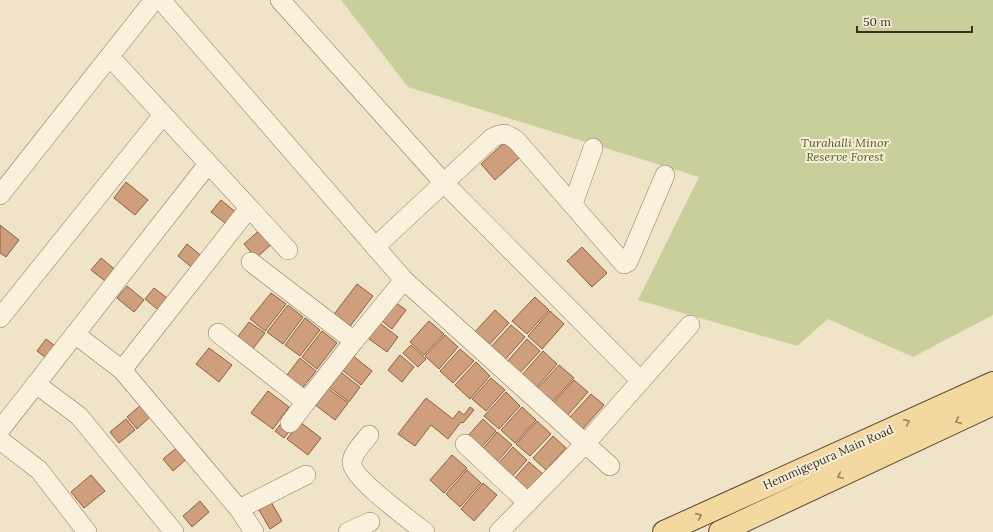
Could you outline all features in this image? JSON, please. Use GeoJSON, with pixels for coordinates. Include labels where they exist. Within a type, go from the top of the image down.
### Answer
{"type":"FeatureCollection","features":[{"type":"Feature","properties":{"kind":"main road","name":"Hemmigepura Main Road"},"geometry":{"type":"LineString","coordinates":[[664,532],[993,382]]}},
{"type":"Feature","properties":{"kind":"main road","name":"Hemmigepura Main Road"},"geometry":{"type":"LineString","coordinates":[[720,532],[993,404]]}},
{"type":"Feature","properties":{"kind":"street"},"geometry":{"type":"LineString","coordinates":[[0,195],[154,0]]}},
{"type":"Feature","properties":{"kind":"street"},"geometry":{"type":"LineString","coordinates":[[161,0],[404,280],[610,466]]}},
{"type":"Feature","properties":{"kind":"street"},"geometry":{"type":"LineString","coordinates":[[280,0],[444,183],[641,381]]}},
{"type":"Feature","properties":{"kind":"street"},"geometry":{"type":"LineString","coordinates":[[110,56],[288,250]]}},
{"type":"Feature","properties":{"kind":"street"},"geometry":{"type":"LineString","coordinates":[[0,318],[163,115]]}},
{"type":"Feature","properties":{"kind":"street"},"geometry":{"type":"LineString","coordinates":[[375,246],[492,138],[501,133],[509,134],[573,204],[623,263],[626,264],[665,175]]}},
{"type":"Feature","properties":{"kind":"street"},"geometry":{"type":"LineString","coordinates":[[573,204],[593,148]]}},
{"type":"Feature","properties":{"kind":"street"},"geometry":{"type":"LineString","coordinates":[[0,430],[208,164]]}},
{"type":"Feature","properties":{"kind":"street"},"geometry":{"type":"LineString","coordinates":[[122,370],[249,208]]}},
{"type":"Feature","properties":{"kind":"street"},"geometry":{"type":"LineString","coordinates":[[250,262],[354,341]]}},
{"type":"Feature","properties":{"kind":"street"},"geometry":{"type":"LineString","coordinates":[[290,424],[354,341],[404,280]]}},
{"type":"Feature","properties":{"kind":"street"},"geometry":{"type":"LineString","coordinates":[[499,532],[586,443],[690,325]]}},
{"type":"Feature","properties":{"kind":"street"},"geometry":{"type":"LineString","coordinates":[[218,333],[306,402]]}},
{"type":"Feature","properties":{"kind":"street"},"geometry":{"type":"LineString","coordinates":[[75,334],[122,370],[239,509],[254,532]]}},
{"type":"Feature","properties":{"kind":"street"},"geometry":{"type":"LineString","coordinates":[[36,384],[79,416],[174,532]]}},
{"type":"Feature","properties":{"kind":"street"},"geometry":{"type":"LineString","coordinates":[[369,435],[355,454],[352,461],[353,469],[367,484],[424,532]]}},
{"type":"Feature","properties":{"kind":"street"},"geometry":{"type":"LineString","coordinates":[[0,440],[39,470],[87,532]]}},
{"type":"Feature","properties":{"kind":"street"},"geometry":{"type":"LineString","coordinates":[[465,444],[528,503]]}},
{"type":"Feature","properties":{"kind":"street"},"geometry":{"type":"LineString","coordinates":[[239,509],[306,475]]}},
{"type":"Feature","properties":{"kind":"street"},"geometry":{"type":"LineString","coordinates":[[348,532],[370,522]]}},
{"type":"Feature","properties":{"kind":"green space","name":"Turahalli Minor Reserve Forest"},"geometry":{"type":"Polygon","coordinates":[[[341,0],[993,0],[993,315],[913,357],[828,319],[797,346],[638,300],[699,177],[408,87],[341,0]]]}},
{"type":"Feature","properties":{"kind":"building"},"geometry":{"type":"Polygon","coordinates":[[[506,141],[520,157],[495,180],[481,164],[506,141]]]}},
{"type":"Feature","properties":{"kind":"building"},"geometry":{"type":"Polygon","coordinates":[[[126,182],[148,200],[135,215],[114,198],[126,182]]]}},
{"type":"Feature","properties":{"kind":"building"},"geometry":{"type":"Polygon","coordinates":[[[221,200],[238,214],[229,226],[211,212],[221,200]]]}},
{"type":"Feature","properties":{"kind":"building"},"geometry":{"type":"Polygon","coordinates":[[[0,225],[19,240],[6,257],[0,253],[0,225]]]}},
{"type":"Feature","properties":{"kind":"building"},"geometry":{"type":"Polygon","coordinates":[[[262,228],[274,242],[256,258],[244,244],[262,228]]]}},
{"type":"Feature","properties":{"kind":"building"},"geometry":{"type":"Polygon","coordinates":[[[187,244],[204,258],[195,270],[178,256],[187,244]]]}},
{"type":"Feature","properties":{"kind":"building"},"geometry":{"type":"Polygon","coordinates":[[[582,247],[607,273],[592,287],[567,261],[582,247]]]}},
{"type":"Feature","properties":{"kind":"building"},"geometry":{"type":"Polygon","coordinates":[[[101,258],[118,272],[109,284],[91,270],[101,258]]]}},
{"type":"Feature","properties":{"kind":"building"},"geometry":{"type":"Polygon","coordinates":[[[357,284],[373,296],[348,329],[332,317],[357,284]]]}},
{"type":"Feature","properties":{"kind":"building"},"geometry":{"type":"Polygon","coordinates":[[[127,286],[144,300],[134,312],[117,298],[127,286]]]}},
{"type":"Feature","properties":{"kind":"building"},"geometry":{"type":"Polygon","coordinates":[[[154,288],[171,301],[162,313],[145,299],[154,288]]]}},
{"type":"Feature","properties":{"kind":"building"},"geometry":{"type":"Polygon","coordinates":[[[271,293],[286,304],[265,331],[250,319],[271,293]]]}},
{"type":"Feature","properties":{"kind":"building"},"geometry":{"type":"Polygon","coordinates":[[[535,297],[549,310],[527,334],[512,321],[535,297]]]}},
{"type":"Feature","properties":{"kind":"building"},"geometry":{"type":"Polygon","coordinates":[[[392,300],[406,310],[392,329],[378,318],[392,300]]]}},
{"type":"Feature","properties":{"kind":"building"},"geometry":{"type":"Polygon","coordinates":[[[288,305],[303,317],[283,344],[267,332],[288,305]]]}},
{"type":"Feature","properties":{"kind":"building"},"geometry":{"type":"Polygon","coordinates":[[[495,310],[509,323],[487,347],[473,334],[495,310]]]}},
{"type":"Feature","properties":{"kind":"building"},"geometry":{"type":"Polygon","coordinates":[[[550,311],[564,324],[542,349],[528,336],[550,311]]]}},
{"type":"Feature","properties":{"kind":"building"},"geometry":{"type":"Polygon","coordinates":[[[305,318],[320,330],[300,356],[285,345],[305,318]]]}},
{"type":"Feature","properties":{"kind":"building"},"geometry":{"type":"Polygon","coordinates":[[[377,321],[398,337],[387,352],[365,336],[377,321]]]}},
{"type":"Feature","properties":{"kind":"building"},"geometry":{"type":"Polygon","coordinates":[[[429,321],[444,334],[424,355],[410,342],[429,321]]]}},
{"type":"Feature","properties":{"kind":"building"},"geometry":{"type":"Polygon","coordinates":[[[249,322],[265,333],[249,354],[233,343],[249,322]]]}},
{"type":"Feature","properties":{"kind":"building"},"geometry":{"type":"Polygon","coordinates":[[[511,325],[525,337],[503,362],[489,349],[511,325]]]}},
{"type":"Feature","properties":{"kind":"building"},"geometry":{"type":"Polygon","coordinates":[[[322,331],[337,343],[317,369],[302,357],[322,331]]]}},
{"type":"Feature","properties":{"kind":"building"},"geometry":{"type":"Polygon","coordinates":[[[445,335],[458,347],[439,369],[425,356],[445,335]]]}},
{"type":"Feature","properties":{"kind":"building"},"geometry":{"type":"Polygon","coordinates":[[[46,339],[59,349],[50,361],[37,351],[46,339]]]}},
{"type":"Feature","properties":{"kind":"building"},"geometry":{"type":"Polygon","coordinates":[[[527,339],[540,351],[518,375],[505,364],[527,339]]]}},
{"type":"Feature","properties":{"kind":"building"},"geometry":{"type":"Polygon","coordinates":[[[411,345],[426,359],[418,367],[403,353],[411,345]]]}},
{"type":"Feature","properties":{"kind":"building"},"geometry":{"type":"Polygon","coordinates":[[[209,348],[232,365],[219,382],[196,364],[209,348]]]}},
{"type":"Feature","properties":{"kind":"building"},"geometry":{"type":"Polygon","coordinates":[[[460,349],[474,361],[453,383],[440,371],[460,349]]]}},
{"type":"Feature","properties":{"kind":"building"},"geometry":{"type":"Polygon","coordinates":[[[543,351],[557,364],[536,388],[522,375],[543,351]]]}},
{"type":"Feature","properties":{"kind":"building"},"geometry":{"type":"Polygon","coordinates":[[[352,355],[372,371],[361,385],[341,369],[352,355]]]}},
{"type":"Feature","properties":{"kind":"building"},"geometry":{"type":"Polygon","coordinates":[[[400,355],[414,367],[402,382],[388,370],[400,355]]]}},
{"type":"Feature","properties":{"kind":"building"},"geometry":{"type":"Polygon","coordinates":[[[300,358],[316,371],[300,391],[284,379],[300,358]]]}},
{"type":"Feature","properties":{"kind":"building"},"geometry":{"type":"Polygon","coordinates":[[[476,362],[490,376],[470,399],[455,385],[476,362]]]}},
{"type":"Feature","properties":{"kind":"building"},"geometry":{"type":"Polygon","coordinates":[[[559,365],[574,378],[552,402],[537,389],[559,365]]]}},
{"type":"Feature","properties":{"kind":"building"},"geometry":{"type":"Polygon","coordinates":[[[339,371],[360,387],[349,402],[328,386],[339,371]]]}},
{"type":"Feature","properties":{"kind":"building"},"geometry":{"type":"Polygon","coordinates":[[[491,378],[505,390],[486,411],[472,399],[491,378]]]}},
{"type":"Feature","properties":{"kind":"building"},"geometry":{"type":"Polygon","coordinates":[[[574,380],[588,392],[567,416],[553,403],[574,380]]]}},
{"type":"Feature","properties":{"kind":"building"},"geometry":{"type":"Polygon","coordinates":[[[326,387],[348,403],[335,420],[314,404],[326,387]]]}},
{"type":"Feature","properties":{"kind":"building"},"geometry":{"type":"Polygon","coordinates":[[[268,391],[289,407],[273,429],[251,413],[268,391]]]}},
{"type":"Feature","properties":{"kind":"building"},"geometry":{"type":"Polygon","coordinates":[[[506,392],[520,406],[499,429],[484,416],[506,392]]]}},
{"type":"Feature","properties":{"kind":"building"},"geometry":{"type":"Polygon","coordinates":[[[591,394],[604,405],[582,430],[569,418],[591,394]]]}},
{"type":"Feature","properties":{"kind":"building"},"geometry":{"type":"Polygon","coordinates":[[[426,398],[453,419],[459,411],[464,415],[470,407],[474,410],[463,423],[461,422],[448,439],[431,425],[415,446],[398,434],[426,398]]]}},
{"type":"Feature","properties":{"kind":"building"},"geometry":{"type":"Polygon","coordinates":[[[142,404],[152,415],[137,429],[127,417],[142,404]]]}},
{"type":"Feature","properties":{"kind":"building"},"geometry":{"type":"Polygon","coordinates":[[[522,407],[536,420],[515,443],[501,430],[522,407]]]}},
{"type":"Feature","properties":{"kind":"building"},"geometry":{"type":"Polygon","coordinates":[[[126,419],[135,430],[119,443],[110,432],[126,419]]]}},
{"type":"Feature","properties":{"kind":"building"},"geometry":{"type":"Polygon","coordinates":[[[483,419],[496,431],[479,450],[466,438],[483,419]]]}},
{"type":"Feature","properties":{"kind":"building"},"geometry":{"type":"Polygon","coordinates":[[[284,420],[293,427],[284,438],[275,431],[284,420]]]}},
{"type":"Feature","properties":{"kind":"building"},"geometry":{"type":"Polygon","coordinates":[[[537,421],[551,434],[530,456],[516,444],[537,421]]]}},
{"type":"Feature","properties":{"kind":"building"},"geometry":{"type":"Polygon","coordinates":[[[300,422],[321,438],[308,455],[287,439],[300,422]]]}},
{"type":"Feature","properties":{"kind":"building"},"geometry":{"type":"Polygon","coordinates":[[[497,432],[512,445],[495,464],[481,451],[497,432]]]}},
{"type":"Feature","properties":{"kind":"building"},"geometry":{"type":"Polygon","coordinates":[[[553,436],[566,448],[546,470],[533,458],[553,436]]]}},
{"type":"Feature","properties":{"kind":"building"},"geometry":{"type":"Polygon","coordinates":[[[180,445],[190,456],[173,471],[163,459],[180,445]]]}},
{"type":"Feature","properties":{"kind":"building"},"geometry":{"type":"Polygon","coordinates":[[[513,447],[527,460],[510,479],[496,466],[513,447]]]}},
{"type":"Feature","properties":{"kind":"building"},"geometry":{"type":"Polygon","coordinates":[[[452,455],[467,468],[444,493],[430,480],[452,455]]]}},
{"type":"Feature","properties":{"kind":"building"},"geometry":{"type":"Polygon","coordinates":[[[529,462],[543,474],[527,491],[514,479],[529,462]]]}},
{"type":"Feature","properties":{"kind":"building"},"geometry":{"type":"Polygon","coordinates":[[[467,470],[481,483],[460,507],[446,494],[467,470]]]}},
{"type":"Feature","properties":{"kind":"building"},"geometry":{"type":"Polygon","coordinates":[[[91,475],[105,491],[84,508],[71,492],[91,475]]]}},
{"type":"Feature","properties":{"kind":"building"},"geometry":{"type":"Polygon","coordinates":[[[483,483],[497,495],[474,521],[461,509],[483,483]]]}},
{"type":"Feature","properties":{"kind":"building"},"geometry":{"type":"Polygon","coordinates":[[[200,501],[209,512],[192,527],[183,516],[200,501]]]}},
{"type":"Feature","properties":{"kind":"building"},"geometry":{"type":"Polygon","coordinates":[[[271,502],[282,521],[270,529],[259,510],[271,502]]]}}]}
